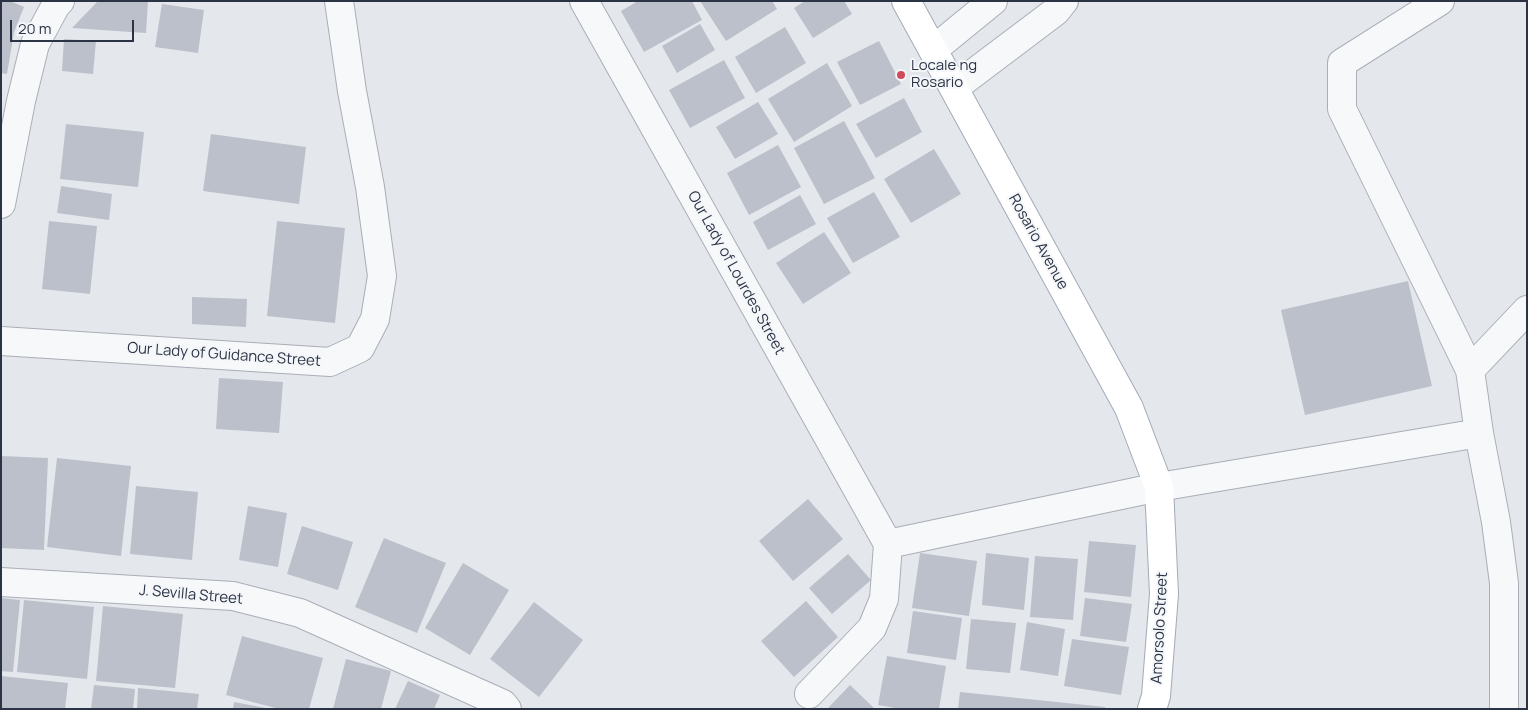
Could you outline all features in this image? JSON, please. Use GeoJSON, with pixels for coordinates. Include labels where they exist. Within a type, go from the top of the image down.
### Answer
{"type":"FeatureCollection","features":[{"type":"Feature","properties":{"kind":"main road","name":"Rosario Avenue"},"geometry":{"type":"LineString","coordinates":[[906,1],[1129,408],[1160,487]]}},
{"type":"Feature","properties":{"kind":"main road","name":"Amorsolo Street"},"geometry":{"type":"LineString","coordinates":[[1152,709],[1156,696],[1164,594],[1160,487]]}},
{"type":"Feature","properties":{"kind":"street"},"geometry":{"type":"LineString","coordinates":[[1,204],[21,101],[35,44],[56,4],[60,1]]}},
{"type":"Feature","properties":{"kind":"street","name":"Our Lady of Guidance Street"},"geometry":{"type":"LineString","coordinates":[[1,341],[330,362],[360,348],[375,320],[382,276],[370,187],[352,91],[339,1]]}},
{"type":"Feature","properties":{"kind":"street","name":"Our Lady of Lourdes Street"},"geometry":{"type":"LineString","coordinates":[[584,1],[888,544]]}},
{"type":"Feature","properties":{"kind":"street"},"geometry":{"type":"LineString","coordinates":[[933,50],[994,1]]}},
{"type":"Feature","properties":{"kind":"street"},"geometry":{"type":"LineString","coordinates":[[954,88],[1056,12],[1064,1]]}},
{"type":"Feature","properties":{"kind":"street"},"geometry":{"type":"LineString","coordinates":[[1440,1],[1342,63],[1342,108],[1470,370],[1479,433],[1496,522],[1504,583],[1504,709]]}},
{"type":"Feature","properties":{"kind":"street"},"geometry":{"type":"LineString","coordinates":[[1470,370],[1527,310]]}},
{"type":"Feature","properties":{"kind":"street"},"geometry":{"type":"LineString","coordinates":[[809,694],[872,628],[884,599],[888,544],[1160,487],[1479,433]]}},
{"type":"Feature","properties":{"kind":"street","name":"J. Sevilla Street"},"geometry":{"type":"LineString","coordinates":[[1,582],[233,596],[300,613],[503,704],[507,709]]}},
{"type":"Feature","properties":{"kind":"building"},"geometry":{"type":"Polygon","coordinates":[[[1,1],[10,1],[24,7],[14,32],[7,74],[1,73],[1,1]]]}},
{"type":"Feature","properties":{"kind":"building"},"geometry":{"type":"Polygon","coordinates":[[[98,1],[148,1],[146,33],[72,28],[98,1]]]}},
{"type":"Feature","properties":{"kind":"building"},"geometry":{"type":"Polygon","coordinates":[[[638,1],[692,1],[702,20],[644,52],[621,11],[638,1]]]}},
{"type":"Feature","properties":{"kind":"building"},"geometry":{"type":"Polygon","coordinates":[[[700,1],[772,1],[777,9],[726,41],[700,1]]]}},
{"type":"Feature","properties":{"kind":"building"},"geometry":{"type":"Polygon","coordinates":[[[805,1],[844,1],[852,14],[813,38],[794,8],[805,1]]]}},
{"type":"Feature","properties":{"kind":"building"},"geometry":{"type":"Polygon","coordinates":[[[162,4],[204,10],[198,53],[155,47],[162,4]]]}},
{"type":"Feature","properties":{"kind":"building"},"geometry":{"type":"Polygon","coordinates":[[[700,24],[715,50],[677,73],[662,46],[700,24]]]}},
{"type":"Feature","properties":{"kind":"building"},"geometry":{"type":"Polygon","coordinates":[[[785,27],[806,63],[756,93],[735,57],[785,27]]]}},
{"type":"Feature","properties":{"kind":"building"},"geometry":{"type":"Polygon","coordinates":[[[64,39],[96,41],[93,74],[62,71],[64,39]]]}},
{"type":"Feature","properties":{"kind":"building"},"geometry":{"type":"Polygon","coordinates":[[[879,41],[901,84],[860,105],[837,62],[879,41]]]}},
{"type":"Feature","properties":{"kind":"building"},"geometry":{"type":"Polygon","coordinates":[[[724,60],[745,98],[690,128],[669,90],[724,60]]]}},
{"type":"Feature","properties":{"kind":"building"},"geometry":{"type":"Polygon","coordinates":[[[827,63],[852,106],[794,142],[768,99],[827,63]]]}},
{"type":"Feature","properties":{"kind":"building"},"geometry":{"type":"Polygon","coordinates":[[[904,98],[922,132],[876,158],[856,124],[904,98]]]}},
{"type":"Feature","properties":{"kind":"building"},"geometry":{"type":"Polygon","coordinates":[[[758,102],[778,134],[735,159],[716,127],[758,102]]]}},
{"type":"Feature","properties":{"kind":"building"},"geometry":{"type":"Polygon","coordinates":[[[844,121],[875,178],[824,204],[794,148],[844,121]]]}},
{"type":"Feature","properties":{"kind":"building"},"geometry":{"type":"Polygon","coordinates":[[[66,124],[144,132],[138,187],[60,179],[66,124]]]}},
{"type":"Feature","properties":{"kind":"building"},"geometry":{"type":"Polygon","coordinates":[[[211,134],[306,147],[299,204],[203,191],[211,134]]]}},
{"type":"Feature","properties":{"kind":"building"},"geometry":{"type":"Polygon","coordinates":[[[778,145],[801,187],[749,215],[727,173],[778,145]]]}},
{"type":"Feature","properties":{"kind":"building"},"geometry":{"type":"Polygon","coordinates":[[[934,149],[961,194],[911,223],[884,179],[934,149]]]}},
{"type":"Feature","properties":{"kind":"building"},"geometry":{"type":"Polygon","coordinates":[[[61,186],[112,194],[109,220],[57,213],[61,186]]]}},
{"type":"Feature","properties":{"kind":"building"},"geometry":{"type":"Polygon","coordinates":[[[874,192],[900,237],[853,263],[827,218],[874,192]]]}},
{"type":"Feature","properties":{"kind":"building"},"geometry":{"type":"Polygon","coordinates":[[[800,195],[816,224],[768,250],[753,222],[800,195]]]}},
{"type":"Feature","properties":{"kind":"building"},"geometry":{"type":"Polygon","coordinates":[[[49,221],[97,226],[90,294],[42,289],[49,221]]]}},
{"type":"Feature","properties":{"kind":"building"},"geometry":{"type":"Polygon","coordinates":[[[277,221],[345,228],[335,323],[267,316],[277,221]]]}},
{"type":"Feature","properties":{"kind":"building"},"geometry":{"type":"Polygon","coordinates":[[[824,232],[851,273],[803,304],[776,263],[824,232]]]}},
{"type":"Feature","properties":{"kind":"building"},"geometry":{"type":"Polygon","coordinates":[[[1408,281],[1432,386],[1305,415],[1281,310],[1408,281]]]}},
{"type":"Feature","properties":{"kind":"building"},"geometry":{"type":"Polygon","coordinates":[[[192,297],[247,299],[246,327],[192,324],[192,297]]]}},
{"type":"Feature","properties":{"kind":"building"},"geometry":{"type":"Polygon","coordinates":[[[219,378],[283,382],[279,433],[216,429],[219,378]]]}},
{"type":"Feature","properties":{"kind":"building"},"geometry":{"type":"Polygon","coordinates":[[[1,456],[48,458],[44,550],[1,548],[1,456]]]}},
{"type":"Feature","properties":{"kind":"building"},"geometry":{"type":"Polygon","coordinates":[[[57,458],[131,466],[121,556],[47,547],[57,458]]]}},
{"type":"Feature","properties":{"kind":"building"},"geometry":{"type":"Polygon","coordinates":[[[136,486],[198,492],[192,560],[130,554],[136,486]]]}},
{"type":"Feature","properties":{"kind":"building"},"geometry":{"type":"Polygon","coordinates":[[[808,499],[843,539],[793,581],[759,541],[808,499]]]}},
{"type":"Feature","properties":{"kind":"building"},"geometry":{"type":"Polygon","coordinates":[[[248,506],[287,513],[278,567],[239,560],[248,506]]]}},
{"type":"Feature","properties":{"kind":"building"},"geometry":{"type":"Polygon","coordinates":[[[302,526],[353,542],[338,590],[287,574],[302,526]]]}},
{"type":"Feature","properties":{"kind":"building"},"geometry":{"type":"Polygon","coordinates":[[[384,538],[446,563],[417,633],[355,607],[384,538]]]}},
{"type":"Feature","properties":{"kind":"building"},"geometry":{"type":"Polygon","coordinates":[[[1089,541],[1136,545],[1131,597],[1084,592],[1089,541]]]}},
{"type":"Feature","properties":{"kind":"building"},"geometry":{"type":"Polygon","coordinates":[[[920,553],[977,561],[969,616],[912,608],[920,553]]]}},
{"type":"Feature","properties":{"kind":"building"},"geometry":{"type":"Polygon","coordinates":[[[986,553],[1029,558],[1024,610],[982,605],[986,553]]]}},
{"type":"Feature","properties":{"kind":"building"},"geometry":{"type":"Polygon","coordinates":[[[848,554],[871,580],[832,614],[809,588],[848,554]]]}},
{"type":"Feature","properties":{"kind":"building"},"geometry":{"type":"Polygon","coordinates":[[[1035,556],[1078,559],[1073,620],[1030,617],[1035,556]]]}},
{"type":"Feature","properties":{"kind":"building"},"geometry":{"type":"Polygon","coordinates":[[[463,563],[509,590],[470,655],[425,628],[463,563]]]}},
{"type":"Feature","properties":{"kind":"building"},"geometry":{"type":"Polygon","coordinates":[[[1,598],[20,600],[13,672],[1,671],[1,598]]]}},
{"type":"Feature","properties":{"kind":"building"},"geometry":{"type":"Polygon","coordinates":[[[1085,598],[1132,604],[1126,642],[1080,636],[1085,598]]]}},
{"type":"Feature","properties":{"kind":"building"},"geometry":{"type":"Polygon","coordinates":[[[24,600],[94,607],[87,679],[17,672],[24,600]]]}},
{"type":"Feature","properties":{"kind":"building"},"geometry":{"type":"Polygon","coordinates":[[[806,601],[838,637],[794,677],[761,641],[806,601]]]}},
{"type":"Feature","properties":{"kind":"building"},"geometry":{"type":"Polygon","coordinates":[[[534,602],[583,640],[539,697],[490,659],[534,602]]]}},
{"type":"Feature","properties":{"kind":"building"},"geometry":{"type":"Polygon","coordinates":[[[103,606],[183,614],[175,688],[96,681],[103,606]]]}},
{"type":"Feature","properties":{"kind":"building"},"geometry":{"type":"Polygon","coordinates":[[[913,611],[962,618],[956,660],[907,653],[913,611]]]}},
{"type":"Feature","properties":{"kind":"building"},"geometry":{"type":"Polygon","coordinates":[[[971,619],[1016,623],[1010,673],[966,669],[971,619]]]}},
{"type":"Feature","properties":{"kind":"building"},"geometry":{"type":"Polygon","coordinates":[[[1027,622],[1065,629],[1058,676],[1020,670],[1027,622]]]}},
{"type":"Feature","properties":{"kind":"building"},"geometry":{"type":"Polygon","coordinates":[[[242,636],[323,658],[309,709],[279,709],[226,695],[242,636]]]}},
{"type":"Feature","properties":{"kind":"building"},"geometry":{"type":"Polygon","coordinates":[[[1072,639],[1129,647],[1121,695],[1064,686],[1072,639]]]}},
{"type":"Feature","properties":{"kind":"building"},"geometry":{"type":"Polygon","coordinates":[[[887,656],[946,666],[939,709],[901,709],[878,705],[887,656]]]}},
{"type":"Feature","properties":{"kind":"building"},"geometry":{"type":"Polygon","coordinates":[[[346,659],[391,671],[381,709],[333,709],[346,659]]]}},
{"type":"Feature","properties":{"kind":"building"},"geometry":{"type":"Polygon","coordinates":[[[1,676],[68,683],[65,709],[1,709],[1,676]]]}},
{"type":"Feature","properties":{"kind":"building"},"geometry":{"type":"Polygon","coordinates":[[[408,681],[440,695],[434,709],[395,709],[408,681]]]}},
{"type":"Feature","properties":{"kind":"building"},"geometry":{"type":"Polygon","coordinates":[[[94,685],[135,689],[133,709],[91,709],[94,685]]]}},
{"type":"Feature","properties":{"kind":"building"},"geometry":{"type":"Polygon","coordinates":[[[850,685],[875,709],[827,709],[850,685]]]}},
{"type":"Feature","properties":{"kind":"building"},"geometry":{"type":"Polygon","coordinates":[[[138,688],[199,694],[197,709],[137,709],[138,688]]]}},
{"type":"Feature","properties":{"kind":"building"},"geometry":{"type":"Polygon","coordinates":[[[960,692],[1105,707],[1105,709],[958,709],[960,692]]]}},
{"type":"Feature","properties":{"kind":"building"},"geometry":{"type":"Polygon","coordinates":[[[234,702],[266,708],[266,709],[233,709],[234,702]]]}},
{"type":"Feature","properties":{"kind":"place","name":"Locale ng Rosario"},"geometry":{"type":"Point","coordinates":[901,75]}}]}
